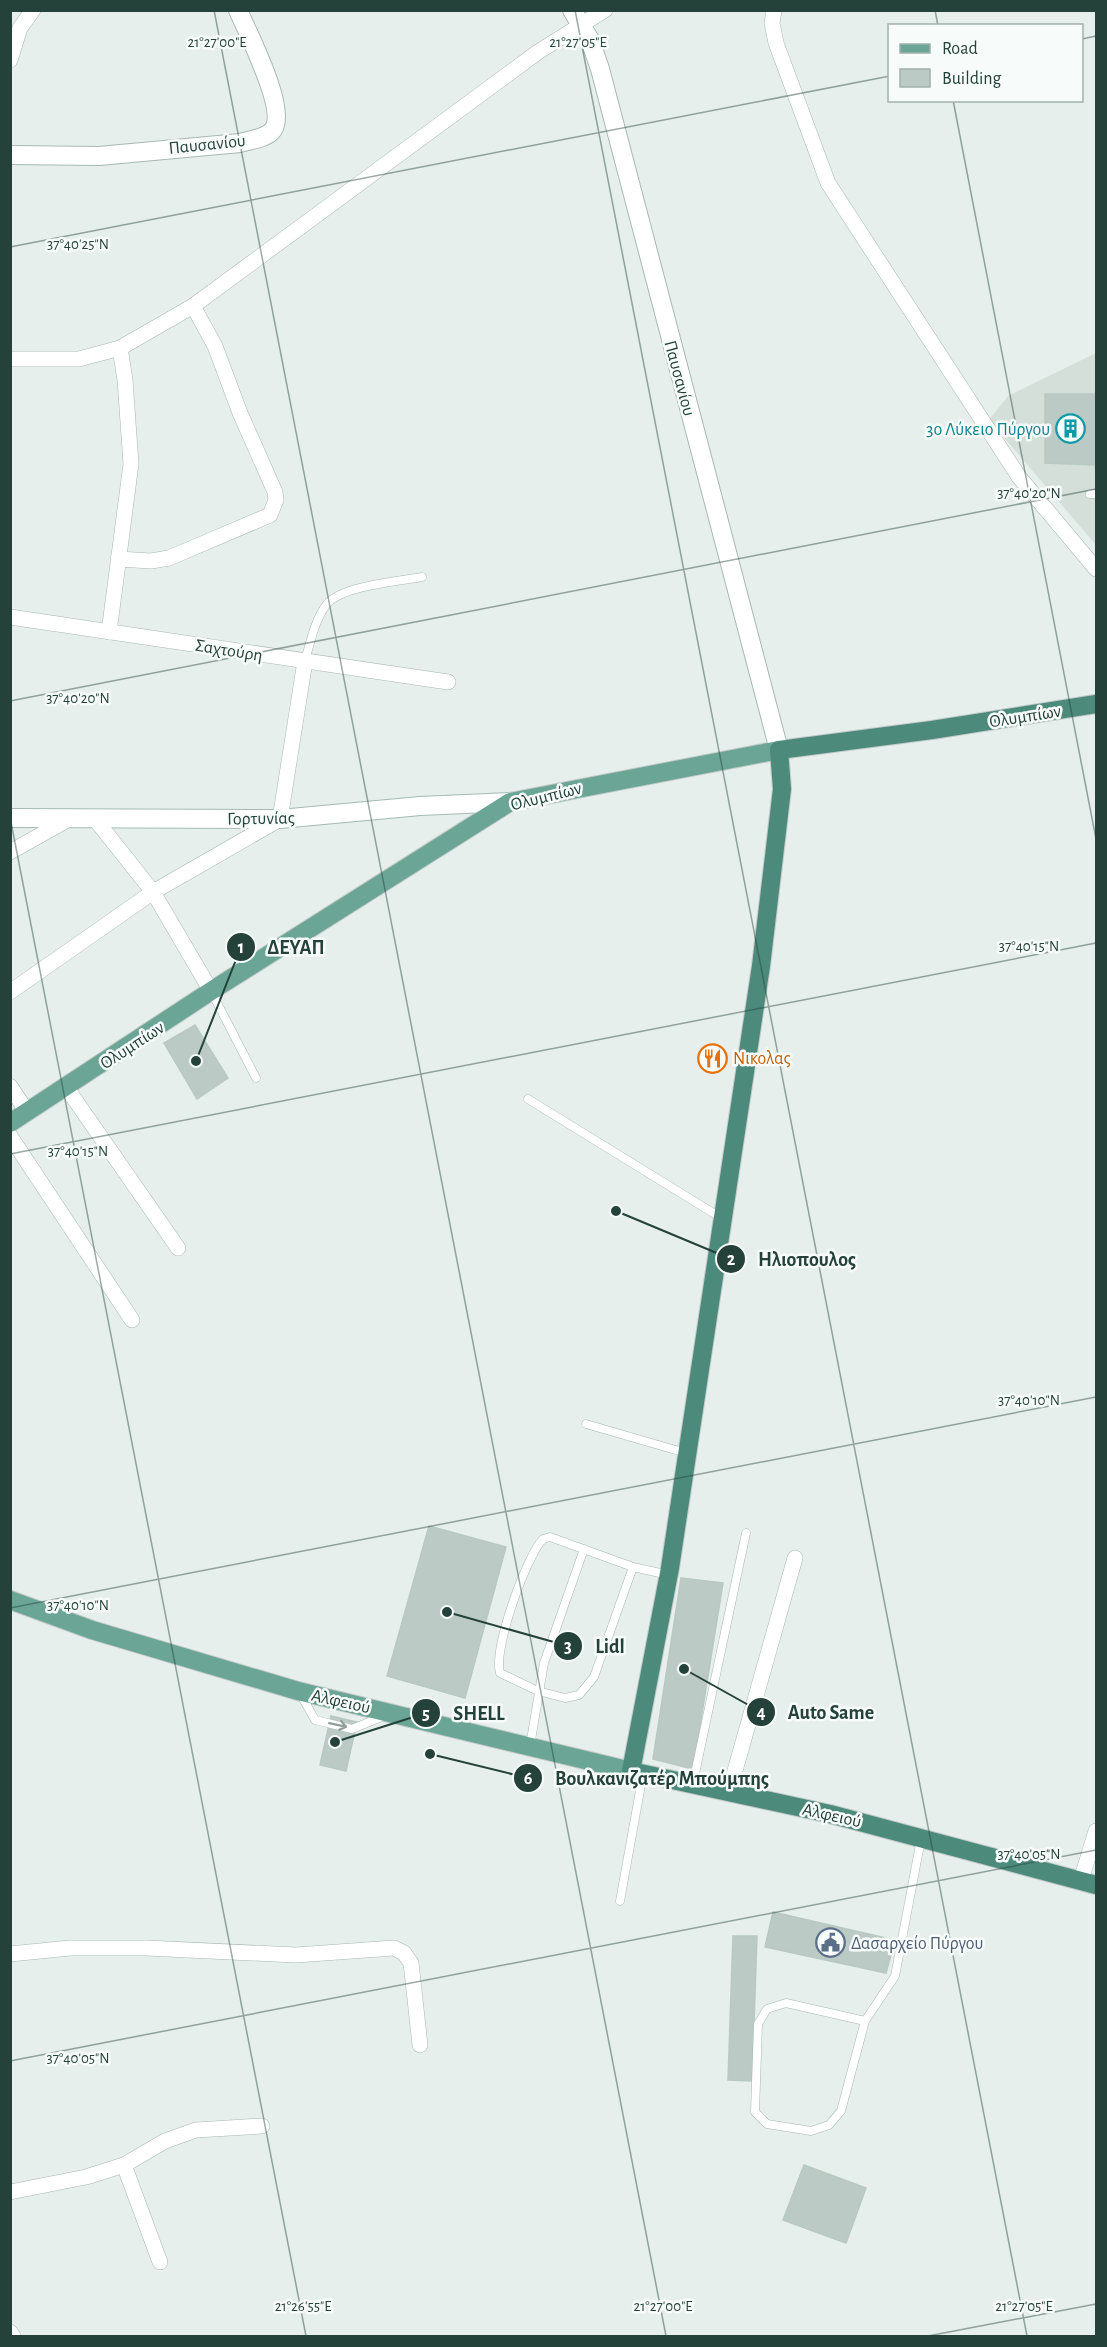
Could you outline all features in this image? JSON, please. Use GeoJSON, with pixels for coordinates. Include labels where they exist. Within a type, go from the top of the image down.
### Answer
{"type":"FeatureCollection","features":[{"type":"Feature","properties":{"kind":"highway","name":"Ολυμπίων"},"geometry":{"type":"LineString","coordinates":[[778,750],[932,730],[1096,704]]}},
{"type":"Feature","properties":{"kind":"highway"},"geometry":{"type":"LineString","coordinates":[[637,1772],[724,1220],[761,966],[782,789],[778,750]]}},
{"type":"Feature","properties":{"kind":"highway","name":"Αλφειού"},"geometry":{"type":"LineString","coordinates":[[637,1772],[922,1836],[1089,1883]]}},
{"type":"Feature","properties":{"kind":"main road","name":"Ολυμπίων"},"geometry":{"type":"LineString","coordinates":[[10,1124],[211,992],[510,802],[778,750]]}},
{"type":"Feature","properties":{"kind":"main road","name":"Αλφειού"},"geometry":{"type":"LineString","coordinates":[[10,1600],[92,1630],[298,1691],[637,1772]]}},
{"type":"Feature","properties":{"kind":"street"},"geometry":{"type":"LineString","coordinates":[[10,60],[20,28],[33,10]]}},
{"type":"Feature","properties":{"kind":"street","name":"Παυσανίου"},"geometry":{"type":"LineString","coordinates":[[10,155],[99,156],[240,142],[262,138],[272,132],[277,122],[274,97],[238,10]]}},
{"type":"Feature","properties":{"kind":"street"},"geometry":{"type":"LineString","coordinates":[[10,359],[80,359],[120,348],[193,306],[577,17],[605,10]]}},
{"type":"Feature","properties":{"kind":"street"},"geometry":{"type":"LineString","coordinates":[[774,10],[772,23],[776,43],[828,183],[1019,477],[1096,569]]}},
{"type":"Feature","properties":{"kind":"street","name":"Παυσανίου"},"geometry":{"type":"LineString","coordinates":[[577,17],[600,69],[778,750]]}},
{"type":"Feature","properties":{"kind":"street"},"geometry":{"type":"LineString","coordinates":[[118,559],[152,561],[169,558],[270,515],[274,508],[274,492],[240,413],[215,346],[193,306]]}},
{"type":"Feature","properties":{"kind":"street"},"geometry":{"type":"LineString","coordinates":[[109,632],[131,464],[125,381],[120,348]]}},
{"type":"Feature","properties":{"kind":"street","name":"Σαχτούρη"},"geometry":{"type":"LineString","coordinates":[[10,617],[448,682]]}},
{"type":"Feature","properties":{"kind":"street"},"geometry":{"type":"LineString","coordinates":[[10,992],[153,892],[280,819],[305,661]]}},
{"type":"Feature","properties":{"kind":"street","name":"Γορτυνίας"},"geometry":{"type":"LineString","coordinates":[[10,818],[280,819],[420,806],[510,802]]}},
{"type":"Feature","properties":{"kind":"street"},"geometry":{"type":"LineString","coordinates":[[10,852],[69,819]]}},
{"type":"Feature","properties":{"kind":"street"},"geometry":{"type":"LineString","coordinates":[[95,819],[153,892],[211,992]]}},
{"type":"Feature","properties":{"kind":"street"},"geometry":{"type":"LineString","coordinates":[[10,1086],[27,1112]]}},
{"type":"Feature","properties":{"kind":"street"},"geometry":{"type":"LineString","coordinates":[[66,1087],[178,1248]]}},
{"type":"Feature","properties":{"kind":"street"},"geometry":{"type":"LineString","coordinates":[[10,1136],[132,1320]]}},
{"type":"Feature","properties":{"kind":"street"},"geometry":{"type":"LineString","coordinates":[[729,1792],[795,1558]]}},
{"type":"Feature","properties":{"kind":"street"},"geometry":{"type":"LineString","coordinates":[[1089,1883],[1096,1831]]}},
{"type":"Feature","properties":{"kind":"street"},"geometry":{"type":"LineString","coordinates":[[10,1954],[70,1948],[146,1948],[296,1955],[394,1948],[404,1953],[411,1963],[420,2045]]}},
{"type":"Feature","properties":{"kind":"street"},"geometry":{"type":"LineString","coordinates":[[10,2192],[86,2177],[124,2166],[165,2141],[196,2130],[262,2126]]}},
{"type":"Feature","properties":{"kind":"street"},"geometry":{"type":"LineString","coordinates":[[124,2166],[160,2262]]}},
{"type":"Feature","properties":{"kind":"street"},"geometry":{"type":"LineString","coordinates":[[10,2332],[13,2337]]}},
{"type":"Feature","properties":{"kind":"lane"},"geometry":{"type":"LineString","coordinates":[[305,661],[316,626],[327,604],[339,595],[422,577]]}},
{"type":"Feature","properties":{"kind":"lane"},"geometry":{"type":"LineString","coordinates":[[211,992],[256,1078]]}},
{"type":"Feature","properties":{"kind":"lane"},"geometry":{"type":"LineString","coordinates":[[528,1099],[724,1220]]}},
{"type":"Feature","properties":{"kind":"lane"},"geometry":{"type":"LineString","coordinates":[[586,1424],[687,1454]]}},
{"type":"Feature","properties":{"kind":"lane"},"geometry":{"type":"LineString","coordinates":[[693,1783],[746,1533]]}},
{"type":"Feature","properties":{"kind":"lane"},"geometry":{"type":"LineString","coordinates":[[633,1566],[594,1677],[579,1695],[565,1698],[538,1691],[500,1673],[499,1650],[527,1565],[543,1539],[550,1537],[633,1566],[669,1575]]}},
{"type":"Feature","properties":{"kind":"lane"},"geometry":{"type":"LineString","coordinates":[[530,1747],[538,1691],[548,1650],[584,1549]]}},
{"type":"Feature","properties":{"kind":"lane"},"geometry":{"type":"LineString","coordinates":[[298,1691],[315,1720],[352,1729],[391,1713]]}},
{"type":"Feature","properties":{"kind":"lane"},"geometry":{"type":"LineString","coordinates":[[620,1901],[637,1772]]}},
{"type":"Feature","properties":{"kind":"lane"},"geometry":{"type":"LineString","coordinates":[[865,2021],[786,2003],[767,2009],[758,2024],[755,2112],[767,2124],[810,2131],[829,2125],[841,2111],[865,2021],[895,1976],[922,1836]]}},
{"type":"Feature","properties":{"kind":"shaded area"},"geometry":{"type":"Polygon","coordinates":[[[1096,353],[1096,545],[989,420],[1008,396],[1096,353]]]}},
{"type":"Feature","properties":{"kind":"building","name":"3o Λύκειο Πύργου"},"geometry":{"type":"Polygon","coordinates":[[[1045,394],[1096,394],[1096,465],[1045,463],[1045,394]]]}},
{"type":"Feature","properties":{"kind":"building"},"geometry":{"type":"Polygon","coordinates":[[[195,1025],[228,1078],[197,1099],[164,1043],[195,1025]]]}},
{"type":"Feature","properties":{"kind":"building"},"geometry":{"type":"Polygon","coordinates":[[[429,1526],[506,1547],[465,1698],[387,1676],[429,1526]]]}},
{"type":"Feature","properties":{"kind":"building"},"geometry":{"type":"Polygon","coordinates":[[[681,1578],[723,1583],[693,1769],[653,1759],[681,1578]]]}},
{"type":"Feature","properties":{"kind":"building"},"geometry":{"type":"Polygon","coordinates":[[[331,1716],[357,1722],[346,1771],[320,1765],[331,1716]]]}},
{"type":"Feature","properties":{"kind":"building","name":"Δασαρχείο Πύργου"},"geometry":{"type":"Polygon","coordinates":[[[773,1912],[895,1940],[886,1973],[765,1947],[773,1912]]]}},
{"type":"Feature","properties":{"kind":"building"},"geometry":{"type":"Polygon","coordinates":[[[733,1936],[757,1936],[752,2081],[728,2080],[733,1936]]]}},
{"type":"Feature","properties":{"kind":"building"},"geometry":{"type":"Polygon","coordinates":[[[804,2165],[866,2188],[846,2243],[783,2220],[804,2165]]]}},
{"type":"Feature","properties":{"kind":"place","name":"3o Λύκειο Πύργου"},"geometry":{"type":"Point","coordinates":[1071,429]}},
{"type":"Feature","properties":{"kind":"place","name":"Νικολας"},"geometry":{"type":"Point","coordinates":[712,1058]}},
{"type":"Feature","properties":{"kind":"place","name":"ΔΕΥΑΠ"},"geometry":{"type":"Point","coordinates":[196,1061]}},
{"type":"Feature","properties":{"kind":"place","name":"Ηλιοπουλος"},"geometry":{"type":"Point","coordinates":[616,1211]}},
{"type":"Feature","properties":{"kind":"place","name":"Lidl"},"geometry":{"type":"Point","coordinates":[447,1612]}},
{"type":"Feature","properties":{"kind":"place","name":"Auto Same"},"geometry":{"type":"Point","coordinates":[684,1669]}},
{"type":"Feature","properties":{"kind":"place","name":"SHELL"},"geometry":{"type":"Point","coordinates":[335,1742]}},
{"type":"Feature","properties":{"kind":"place","name":"Βουλκανιζατέρ Μπούμπης"},"geometry":{"type":"Point","coordinates":[430,1754]}},
{"type":"Feature","properties":{"kind":"place","name":"Δασαρχείο Πύργου"},"geometry":{"type":"Point","coordinates":[830,1943]}}]}
